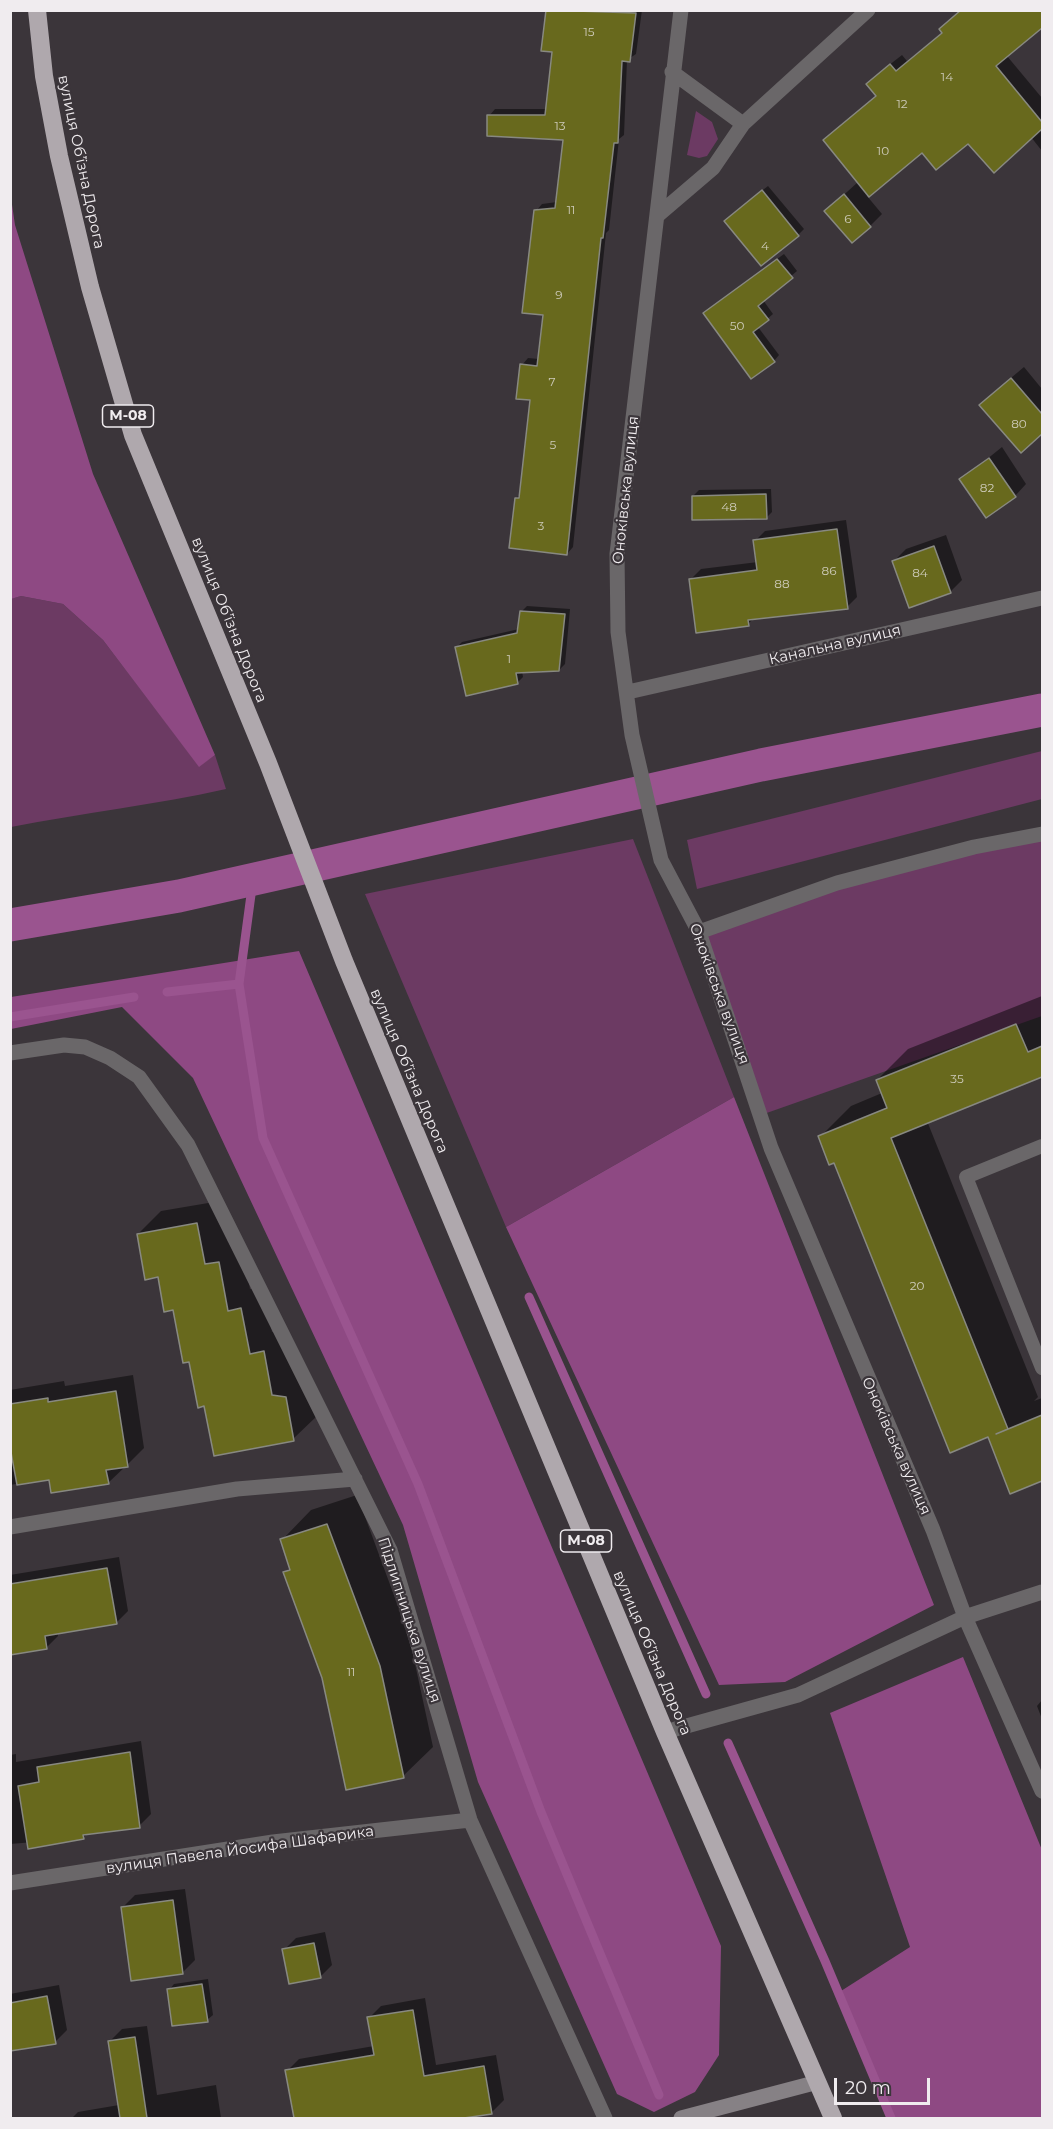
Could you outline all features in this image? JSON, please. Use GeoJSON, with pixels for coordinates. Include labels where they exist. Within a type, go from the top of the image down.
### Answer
{"type":"FeatureCollection","features":[{"type":"Feature","properties":{"kind":"highway","name":"вулиця Обʼїзна Дорога"},"geometry":{"type":"LineString","coordinates":[[37,10],[44,76],[59,156],[90,287],[133,435],[259,742],[344,961],[666,1732],[834,2118]]}},
{"type":"Feature","properties":{"kind":"street","name":"Оноківська вулиця"},"geometry":{"type":"LineString","coordinates":[[681,10],[617,554],[618,632],[628,692],[632,735],[661,860],[699,932],[771,1148],[933,1530],[964,1617],[1042,1791]]}},
{"type":"Feature","properties":{"kind":"street"},"geometry":{"type":"LineString","coordinates":[[658,215],[713,168],[743,124],[868,10]]}},
{"type":"Feature","properties":{"kind":"street"},"geometry":{"type":"LineString","coordinates":[[672,72],[743,124]]}},
{"type":"Feature","properties":{"kind":"street","name":"Канальна вулиця"},"geometry":{"type":"LineString","coordinates":[[628,692],[1042,598]]}},
{"type":"Feature","properties":{"kind":"street"},"geometry":{"type":"LineString","coordinates":[[699,932],[837,883],[974,847],[1042,834]]}},
{"type":"Feature","properties":{"kind":"street","name":"Підлипницька вулиця"},"geometry":{"type":"LineString","coordinates":[[10,1053],[64,1045],[85,1047],[110,1058],[139,1077],[188,1144],[390,1550],[470,1820],[605,2118]]}},
{"type":"Feature","properties":{"kind":"street"},"geometry":{"type":"LineString","coordinates":[[10,1527],[237,1489],[355,1479]]}},
{"type":"Feature","properties":{"kind":"street"},"geometry":{"type":"LineString","coordinates":[[666,1732],[798,1695],[964,1617],[1042,1592]]}},
{"type":"Feature","properties":{"kind":"street","name":"вулиця Павела Йосифа Шафарика"},"geometry":{"type":"LineString","coordinates":[[10,1883],[273,1842],[470,1820]]}},
{"type":"Feature","properties":{"kind":"street"},"geometry":{"type":"LineString","coordinates":[[681,2118],[818,2082]]}},
{"type":"Feature","properties":{"kind":"lane"},"geometry":{"type":"LineString","coordinates":[[1042,1146],[966,1177],[1042,1368]]}},
{"type":"Feature","properties":{"kind":"shaded area"},"geometry":{"type":"Polygon","coordinates":[[[696,111],[712,122],[718,139],[707,156],[699,158],[687,155],[696,111]]]}},
{"type":"Feature","properties":{"kind":"shaded area"},"geometry":{"type":"Polygon","coordinates":[[[10,191],[15,225],[93,474],[215,755],[199,767],[103,640],[63,604],[21,596],[11,599],[10,191]]]}},
{"type":"Feature","properties":{"kind":"shaded area"},"geometry":{"type":"Polygon","coordinates":[[[21,596],[63,604],[103,640],[199,766],[215,755],[226,789],[11,827],[10,599],[21,596]]]}},
{"type":"Feature","properties":{"kind":"shaded area"},"geometry":{"type":"Polygon","coordinates":[[[1042,751],[1042,799],[697,889],[687,840],[1042,751]]]}},
{"type":"Feature","properties":{"kind":"shaded area"},"geometry":{"type":"Polygon","coordinates":[[[1042,834],[1042,1016],[761,1115],[699,932],[837,883],[1042,834]]]}},
{"type":"Feature","properties":{"kind":"shaded area"},"geometry":{"type":"Polygon","coordinates":[[[633,839],[734,1097],[506,1227],[365,894],[633,839]]]}},
{"type":"Feature","properties":{"kind":"shaded area"},"geometry":{"type":"Polygon","coordinates":[[[299,951],[721,1946],[719,2055],[695,2092],[654,2112],[617,2094],[478,1782],[403,1525],[193,1078],[122,1007],[11,1029],[11,997],[299,951]]]}},
{"type":"Feature","properties":{"kind":"shaded area"},"geometry":{"type":"Polygon","coordinates":[[[734,1097],[934,1605],[785,1682],[719,1685],[506,1227],[734,1097]]]}},
{"type":"Feature","properties":{"kind":"shaded area"},"geometry":{"type":"Polygon","coordinates":[[[963,1657],[1042,1850],[1042,2118],[894,2118],[841,1991],[910,1947],[830,1713],[963,1657]]]}},
{"type":"Feature","properties":{"kind":"building"},"geometry":{"type":"Polygon","coordinates":[[[546,10],[636,13],[630,62],[622,61],[618,143],[614,143],[603,238],[601,238],[567,555],[509,548],[515,498],[519,498],[530,400],[516,399],[520,364],[537,366],[543,315],[522,313],[534,210],[555,208],[563,140],[487,136],[487,115],[545,115],[552,52],[541,51],[546,10]]]}},
{"type":"Feature","properties":{"kind":"building"},"geometry":{"type":"Polygon","coordinates":[[[961,10],[1042,10],[1042,28],[996,66],[1042,122],[1042,129],[994,173],[968,144],[936,170],[922,153],[869,197],[823,140],[876,96],[866,84],[890,64],[896,71],[942,33],[939,29],[961,10]]]}},
{"type":"Feature","properties":{"kind":"building"},"geometry":{"type":"Polygon","coordinates":[[[762,190],[799,236],[761,266],[724,221],[762,190]]]}},
{"type":"Feature","properties":{"kind":"building"},"geometry":{"type":"Polygon","coordinates":[[[844,194],[871,227],[852,243],[824,211],[844,194]]]}},
{"type":"Feature","properties":{"kind":"building"},"geometry":{"type":"Polygon","coordinates":[[[777,259],[793,278],[758,306],[769,320],[753,332],[775,362],[751,379],[703,313],[777,259]]]}},
{"type":"Feature","properties":{"kind":"building"},"geometry":{"type":"Polygon","coordinates":[[[1011,378],[1042,414],[1042,434],[1021,453],[979,405],[1011,378]]]}},
{"type":"Feature","properties":{"kind":"building"},"geometry":{"type":"Polygon","coordinates":[[[989,458],[1016,497],[986,518],[959,479],[989,458]]]}},
{"type":"Feature","properties":{"kind":"building"},"geometry":{"type":"Polygon","coordinates":[[[766,494],[767,519],[692,520],[692,496],[766,494]]]}},
{"type":"Feature","properties":{"kind":"building"},"geometry":{"type":"Polygon","coordinates":[[[837,529],[848,609],[748,620],[749,626],[696,633],[689,579],[757,570],[753,540],[837,529]]]}},
{"type":"Feature","properties":{"kind":"building"},"geometry":{"type":"Polygon","coordinates":[[[934,546],[951,593],[909,608],[892,561],[934,546]]]}},
{"type":"Feature","properties":{"kind":"building"},"geometry":{"type":"Polygon","coordinates":[[[520,611],[565,614],[559,671],[516,673],[518,684],[466,696],[455,647],[517,633],[520,611]]]}},
{"type":"Feature","properties":{"kind":"building"},"geometry":{"type":"Polygon","coordinates":[[[1016,1024],[1028,1052],[1042,1046],[1042,1077],[891,1138],[1008,1429],[996,1434],[1042,1415],[1042,1481],[1010,1494],[988,1437],[950,1453],[834,1163],[829,1165],[818,1136],[887,1108],[876,1080],[1016,1024]]]}},
{"type":"Feature","properties":{"kind":"building"},"geometry":{"type":"Polygon","coordinates":[[[197,1223],[205,1264],[219,1262],[228,1311],[241,1308],[250,1354],[264,1351],[272,1395],[286,1397],[294,1441],[214,1456],[204,1406],[198,1408],[189,1362],[183,1363],[173,1310],[164,1312],[158,1277],[145,1280],[137,1234],[197,1223]]]}},
{"type":"Feature","properties":{"kind":"building"},"geometry":{"type":"Polygon","coordinates":[[[116,1391],[128,1467],[106,1470],[109,1484],[51,1493],[49,1480],[17,1485],[10,1447],[10,1404],[48,1398],[48,1402],[116,1391]]]}},
{"type":"Feature","properties":{"kind":"building"},"geometry":{"type":"Polygon","coordinates":[[[327,1524],[380,1666],[404,1778],[346,1790],[322,1678],[283,1572],[290,1570],[280,1539],[327,1524]]]}},
{"type":"Feature","properties":{"kind":"building"},"geometry":{"type":"Polygon","coordinates":[[[107,1568],[117,1624],[45,1636],[47,1649],[10,1655],[10,1584],[107,1568]]]}},
{"type":"Feature","properties":{"kind":"building"},"geometry":{"type":"Polygon","coordinates":[[[130,1752],[140,1828],[83,1835],[84,1839],[28,1849],[18,1786],[39,1782],[37,1767],[130,1752]]]}},
{"type":"Feature","properties":{"kind":"building"},"geometry":{"type":"Polygon","coordinates":[[[173,1900],[183,1974],[131,1981],[121,1907],[173,1900]]]}},
{"type":"Feature","properties":{"kind":"building"},"geometry":{"type":"Polygon","coordinates":[[[314,1943],[321,1978],[289,1984],[282,1949],[314,1943]]]}},
{"type":"Feature","properties":{"kind":"building"},"geometry":{"type":"Polygon","coordinates":[[[202,1984],[208,2022],[172,2026],[167,1989],[202,1984]]]}},
{"type":"Feature","properties":{"kind":"building"},"geometry":{"type":"Polygon","coordinates":[[[47,1996],[56,2044],[10,2051],[10,2003],[47,1996]]]}},
{"type":"Feature","properties":{"kind":"building"},"geometry":{"type":"Polygon","coordinates":[[[413,2010],[424,2076],[484,2066],[492,2114],[464,2118],[294,2118],[285,2070],[374,2055],[367,2017],[413,2010]]]}},
{"type":"Feature","properties":{"kind":"building"},"geometry":{"type":"Polygon","coordinates":[[[135,2037],[147,2118],[120,2118],[108,2041],[135,2037]]]}},
{"type":"Feature","properties":{"kind":"waterway"},"geometry":{"type":"LineString","coordinates":[[10,925],[179,896],[761,765],[1042,710]]}},
{"type":"Feature","properties":{"kind":"waterway"},"geometry":{"type":"LineString","coordinates":[[253,880],[239,984],[263,1138],[418,1484],[541,1812],[659,2095]]}},
{"type":"Feature","properties":{"kind":"waterway"},"geometry":{"type":"LineString","coordinates":[[167,992],[239,984]]}},
{"type":"Feature","properties":{"kind":"waterway"},"geometry":{"type":"LineString","coordinates":[[10,1017],[134,997]]}},
{"type":"Feature","properties":{"kind":"waterway"},"geometry":{"type":"LineString","coordinates":[[529,1297],[706,1694]]}},
{"type":"Feature","properties":{"kind":"waterway"},"geometry":{"type":"LineString","coordinates":[[728,1743],[825,1961],[891,2118]]}}]}
